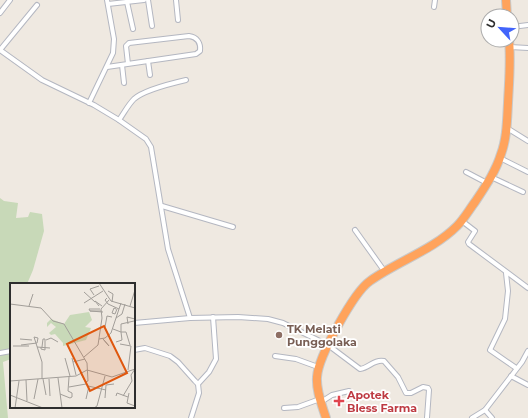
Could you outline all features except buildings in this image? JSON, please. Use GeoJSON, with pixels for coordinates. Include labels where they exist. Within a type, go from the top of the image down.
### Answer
{"type":"FeatureCollection","features":[{"type":"Feature","properties":{"kind":"highway"},"geometry":{"type":"LineString","coordinates":[[326,418],[317,384],[318,367],[328,345],[362,288],[370,281],[445,237],[458,225],[488,180],[500,158],[505,141],[510,48]]}},
{"type":"Feature","properties":{"kind":"street"},"geometry":{"type":"LineString","coordinates":[[0,13],[10,0]]}},
{"type":"Feature","properties":{"kind":"street"},"geometry":{"type":"LineString","coordinates":[[89,103],[113,53],[114,38],[108,2],[144,0]]}},
{"type":"Feature","properties":{"kind":"street"},"geometry":{"type":"LineString","coordinates":[[148,0],[152,26]]}},
{"type":"Feature","properties":{"kind":"street"},"geometry":{"type":"LineString","coordinates":[[176,0],[178,20]]}},
{"type":"Feature","properties":{"kind":"street"},"geometry":{"type":"LineString","coordinates":[[434,7],[435,0]]}},
{"type":"Feature","properties":{"kind":"street"},"geometry":{"type":"LineString","coordinates":[[130,1],[133,29]]}},
{"type":"Feature","properties":{"kind":"street"},"geometry":{"type":"LineString","coordinates":[[37,5],[0,50],[42,80],[120,120],[146,140],[151,146],[168,249],[190,318]]}},
{"type":"Feature","properties":{"kind":"street"},"geometry":{"type":"LineString","coordinates":[[107,68],[196,54],[200,50],[199,43],[195,38],[189,36],[129,43],[126,46],[128,64]]}},
{"type":"Feature","properties":{"kind":"street"},"geometry":{"type":"LineString","coordinates":[[148,61],[150,75]]}},
{"type":"Feature","properties":{"kind":"street"},"geometry":{"type":"LineString","coordinates":[[122,65],[124,83]]}},
{"type":"Feature","properties":{"kind":"street"},"geometry":{"type":"LineString","coordinates":[[120,120],[130,103],[139,96],[170,84],[186,80]]}},
{"type":"Feature","properties":{"kind":"street"},"geometry":{"type":"LineString","coordinates":[[506,128],[528,140]]}},
{"type":"Feature","properties":{"kind":"street"},"geometry":{"type":"LineString","coordinates":[[500,158],[528,172]]}},
{"type":"Feature","properties":{"kind":"street"},"geometry":{"type":"LineString","coordinates":[[466,172],[523,192]]}},
{"type":"Feature","properties":{"kind":"street"},"geometry":{"type":"LineString","coordinates":[[162,206],[233,227]]}},
{"type":"Feature","properties":{"kind":"street"},"geometry":{"type":"LineString","coordinates":[[462,220],[475,231],[468,242],[506,273],[528,288]]}},
{"type":"Feature","properties":{"kind":"street"},"geometry":{"type":"LineString","coordinates":[[355,230],[385,272]]}},
{"type":"Feature","properties":{"kind":"street"},"geometry":{"type":"LineString","coordinates":[[506,273],[508,291],[505,320],[490,350],[516,368]]}},
{"type":"Feature","properties":{"kind":"street"},"geometry":{"type":"LineString","coordinates":[[198,384],[209,372],[216,359],[213,317]]}},
{"type":"Feature","properties":{"kind":"street"},"geometry":{"type":"LineString","coordinates":[[135,324],[213,317],[263,318],[276,320],[328,345],[360,369],[363,369],[377,361],[384,361],[398,376],[406,393],[411,393],[423,387],[428,388],[427,418]]}},
{"type":"Feature","properties":{"kind":"street"},"geometry":{"type":"LineString","coordinates":[[135,350],[145,348],[170,356],[178,362],[198,384],[199,393],[191,418]]}},
{"type":"Feature","properties":{"kind":"street"},"geometry":{"type":"LineString","coordinates":[[0,353],[10,351]]}},
{"type":"Feature","properties":{"kind":"street"},"geometry":{"type":"LineString","coordinates":[[472,418],[485,410],[516,368],[526,360],[528,351]]}},
{"type":"Feature","properties":{"kind":"street"},"geometry":{"type":"LineString","coordinates":[[275,356],[296,359],[318,367]]}},
{"type":"Feature","properties":{"kind":"street"},"geometry":{"type":"LineString","coordinates":[[511,376],[528,384]]}},
{"type":"Feature","properties":{"kind":"street"},"geometry":{"type":"LineString","coordinates":[[284,408],[298,407],[321,400],[332,394],[349,391]]}},
{"type":"Feature","properties":{"kind":"street"},"geometry":{"type":"LineString","coordinates":[[485,410],[492,418]]}},
{"type":"Feature","properties":{"kind":"green space"},"geometry":{"type":"Polygon","coordinates":[[[0,198],[4,201],[18,203],[16,218],[28,217],[30,212],[42,214],[44,231],[33,270],[27,283],[10,283],[10,359],[3,362],[8,418],[0,418],[0,198]]]}},
{"type":"Feature","properties":{"kind":"place","name":"TK Melati Punggolaka"},"geometry":{"type":"Point","coordinates":[279,335]}},
{"type":"Feature","properties":{"kind":"place","name":"Apotek Bless Farma"},"geometry":{"type":"Point","coordinates":[339,401]}}]}
